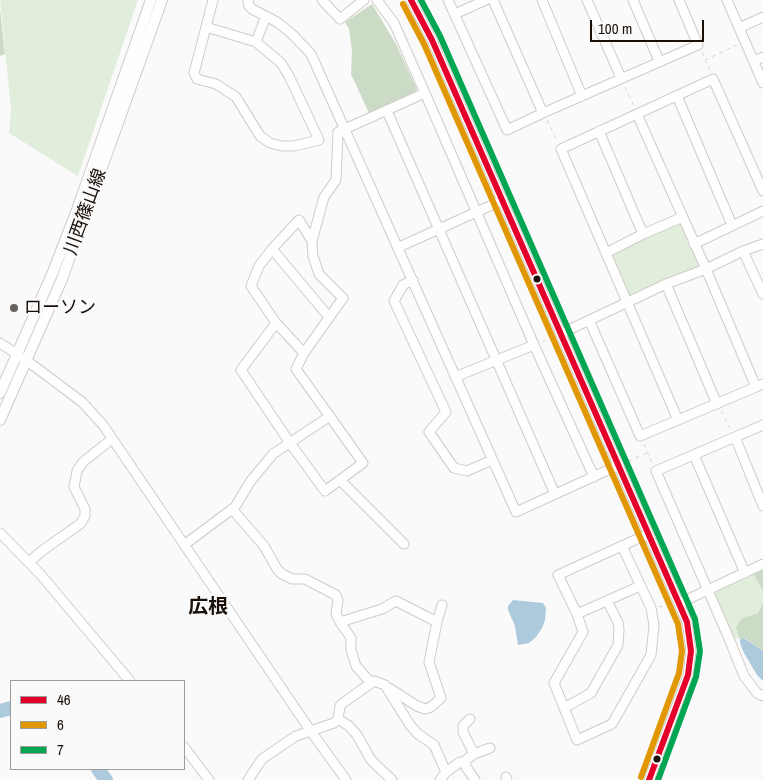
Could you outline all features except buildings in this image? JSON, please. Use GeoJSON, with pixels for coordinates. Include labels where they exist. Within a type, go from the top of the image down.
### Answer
{"type":"FeatureCollection","features":[{"type":"Feature","properties":{"kind":"main road","name":"川西篠山線"},"geometry":{"type":"LineString","coordinates":[[0,393],[78,210],[152,0]]}},
{"type":"Feature","properties":{"kind":"main road","name":"川西篠山線"},"geometry":{"type":"LineString","coordinates":[[0,420],[82,228],[162,0]]}},
{"type":"Feature","properties":{"kind":"street"},"geometry":{"type":"LineString","coordinates":[[206,27],[256,42],[281,63],[319,140],[294,146],[270,143],[260,136],[236,97],[216,84],[197,79],[194,73],[213,0]]}},
{"type":"Feature","properties":{"kind":"street"},"geometry":{"type":"LineString","coordinates":[[248,0],[249,6],[252,9],[292,34],[311,54],[516,512],[618,466]]}},
{"type":"Feature","properties":{"kind":"street"},"geometry":{"type":"LineString","coordinates":[[322,0],[340,19],[364,0]]}},
{"type":"Feature","properties":{"kind":"street"},"geometry":{"type":"LineString","coordinates":[[377,0],[394,23],[534,345],[594,476]]}},
{"type":"Feature","properties":{"kind":"street"},"geometry":{"type":"LineString","coordinates":[[411,0],[432,40],[503,200],[687,622],[691,651],[688,674],[650,780]]}},
{"type":"Feature","properties":{"kind":"street"},"geometry":{"type":"LineString","coordinates":[[448,0],[507,130],[698,45],[679,0]]}},
{"type":"Feature","properties":{"kind":"street"},"geometry":{"type":"LineString","coordinates":[[455,14],[486,0]]}},
{"type":"Feature","properties":{"kind":"street"},"geometry":{"type":"LineString","coordinates":[[493,0],[544,113]]}},
{"type":"Feature","properties":{"kind":"street"},"geometry":{"type":"LineString","coordinates":[[542,0],[582,96]]}},
{"type":"Feature","properties":{"kind":"street"},"geometry":{"type":"LineString","coordinates":[[587,0],[621,78]]}},
{"type":"Feature","properties":{"kind":"street"},"geometry":{"type":"LineString","coordinates":[[633,0],[659,61]]}},
{"type":"Feature","properties":{"kind":"street"},"geometry":{"type":"LineString","coordinates":[[726,0],[763,83]]}},
{"type":"Feature","properties":{"kind":"street"},"geometry":{"type":"LineString","coordinates":[[256,42],[266,16]]}},
{"type":"Feature","properties":{"kind":"street"},"geometry":{"type":"LineString","coordinates":[[739,28],[763,17]]}},
{"type":"Feature","properties":{"kind":"street"},"geometry":{"type":"LineString","coordinates":[[754,61],[763,57]]}},
{"type":"Feature","properties":{"kind":"street"},"geometry":{"type":"LineString","coordinates":[[678,420],[561,149],[714,79],[763,191]]}},
{"type":"Feature","properties":{"kind":"street"},"geometry":{"type":"LineString","coordinates":[[276,324],[241,370],[325,491],[363,463],[296,369],[304,353],[344,298],[319,274],[313,256],[312,241],[324,197],[336,180],[338,132],[425,93]]}},
{"type":"Feature","properties":{"kind":"street"},"geometry":{"type":"LineString","coordinates":[[677,96],[732,225]]}},
{"type":"Feature","properties":{"kind":"street"},"geometry":{"type":"LineString","coordinates":[[387,111],[555,494]]}},
{"type":"Feature","properties":{"kind":"street"},"geometry":{"type":"LineString","coordinates":[[590,320],[640,436],[759,386],[637,114]]}},
{"type":"Feature","properties":{"kind":"street"},"geometry":{"type":"LineString","coordinates":[[599,131],[643,234]]}},
{"type":"Feature","properties":{"kind":"street"},"geometry":{"type":"LineString","coordinates":[[398,248],[503,200]]}},
{"type":"Feature","properties":{"kind":"street"},"geometry":{"type":"LineString","coordinates":[[694,244],[763,211]]}},
{"type":"Feature","properties":{"kind":"street"},"geometry":{"type":"LineString","coordinates":[[606,253],[682,217]]}},
{"type":"Feature","properties":{"kind":"street"},"geometry":{"type":"LineString","coordinates":[[304,353],[276,324],[251,286],[259,266],[298,220],[312,241]]}},
{"type":"Feature","properties":{"kind":"street"},"geometry":{"type":"LineString","coordinates":[[562,333],[666,284],[763,244]]}},
{"type":"Feature","properties":{"kind":"street"},"geometry":{"type":"LineString","coordinates":[[272,249],[329,317]]}},
{"type":"Feature","properties":{"kind":"street"},"geometry":{"type":"LineString","coordinates":[[743,252],[763,294]]}},
{"type":"Feature","properties":{"kind":"street"},"geometry":{"type":"LineString","coordinates":[[413,280],[403,286],[394,302],[446,412],[429,432],[454,468],[467,472],[492,460]]}},
{"type":"Feature","properties":{"kind":"street"},"geometry":{"type":"LineString","coordinates":[[666,284],[717,404]]}},
{"type":"Feature","properties":{"kind":"street"},"geometry":{"type":"LineString","coordinates":[[0,343],[82,402],[103,425],[346,780]]}},
{"type":"Feature","properties":{"kind":"street"},"geometry":{"type":"LineString","coordinates":[[455,377],[534,345]]}},
{"type":"Feature","properties":{"kind":"street"},"geometry":{"type":"LineString","coordinates":[[184,544],[232,509],[250,482],[273,454],[330,416]]}},
{"type":"Feature","properties":{"kind":"street"},"geometry":{"type":"LineString","coordinates":[[763,425],[656,471],[744,676],[757,693],[763,696]]}},
{"type":"Feature","properties":{"kind":"street"},"geometry":{"type":"LineString","coordinates":[[735,437],[763,506]]}},
{"type":"Feature","properties":{"kind":"street"},"geometry":{"type":"LineString","coordinates":[[29,562],[80,524],[85,516],[85,509],[74,488],[77,471],[83,462],[112,439]]}},
{"type":"Feature","properties":{"kind":"street"},"geometry":{"type":"LineString","coordinates":[[694,454],[745,573]]}},
{"type":"Feature","properties":{"kind":"street"},"geometry":{"type":"LineString","coordinates":[[340,480],[404,544]]}},
{"type":"Feature","properties":{"kind":"street"},"geometry":{"type":"LineString","coordinates":[[232,509],[264,546],[277,570],[292,579],[305,579],[336,595],[338,600],[336,614],[351,638],[351,650],[356,666],[371,684]]}},
{"type":"Feature","properties":{"kind":"street"},"geometry":{"type":"LineString","coordinates":[[0,533],[42,575],[129,680]]}},
{"type":"Feature","properties":{"kind":"street"},"geometry":{"type":"LineString","coordinates":[[622,546],[651,608],[654,626],[651,655],[612,724],[577,740],[554,683],[583,632],[577,614],[558,575],[648,534]]}},
{"type":"Feature","properties":{"kind":"street"},"geometry":{"type":"LineString","coordinates":[[680,603],[763,564]]}},
{"type":"Feature","properties":{"kind":"street"},"geometry":{"type":"LineString","coordinates":[[577,614],[640,586]]}},
{"type":"Feature","properties":{"kind":"street"},"geometry":{"type":"LineString","coordinates":[[340,622],[382,609],[396,601],[436,622]]}},
{"type":"Feature","properties":{"kind":"street"},"geometry":{"type":"LineString","coordinates":[[564,708],[591,693],[618,645],[620,630],[618,622],[607,601]]}},
{"type":"Feature","properties":{"kind":"street"},"geometry":{"type":"LineString","coordinates":[[248,780],[262,759],[288,740],[310,730],[334,723],[338,719],[340,706],[343,703],[377,681],[425,709],[431,707],[441,698],[430,662],[436,622],[442,605]]}},
{"type":"Feature","properties":{"kind":"street"},"geometry":{"type":"LineString","coordinates":[[385,685],[410,725],[418,734],[434,745],[443,776],[460,762],[465,762],[474,754],[490,748]]}},
{"type":"Feature","properties":{"kind":"street"},"geometry":{"type":"LineString","coordinates":[[338,719],[349,726],[357,735],[371,760],[392,780]]}},
{"type":"Feature","properties":{"kind":"street"},"geometry":{"type":"LineString","coordinates":[[470,719],[463,726],[463,732],[474,754]]}},
{"type":"Feature","properties":{"kind":"street"},"geometry":{"type":"LineString","coordinates":[[185,748],[209,780]]}},
{"type":"Feature","properties":{"kind":"street"},"geometry":{"type":"LineString","coordinates":[[465,762],[466,767],[475,780]]}},
{"type":"Feature","properties":{"kind":"path"},"geometry":{"type":"LineString","coordinates":[[705,60],[745,42]]}},
{"type":"Feature","properties":{"kind":"path"},"geometry":{"type":"LineString","coordinates":[[698,45],[714,79]]}},
{"type":"Feature","properties":{"kind":"path"},"geometry":{"type":"LineString","coordinates":[[621,78],[637,114]]}},
{"type":"Feature","properties":{"kind":"path"},"geometry":{"type":"LineString","coordinates":[[544,113],[561,149]]}},
{"type":"Feature","properties":{"kind":"path"},"geometry":{"type":"LineString","coordinates":[[534,345],[562,333]]}},
{"type":"Feature","properties":{"kind":"path"},"geometry":{"type":"LineString","coordinates":[[717,404],[735,437]]}},
{"type":"Feature","properties":{"kind":"path"},"geometry":{"type":"LineString","coordinates":[[640,436],[656,471]]}},
{"type":"Feature","properties":{"kind":"path"},"geometry":{"type":"LineString","coordinates":[[618,466],[648,453]]}},
{"type":"Feature","properties":{"kind":"path"},"geometry":{"type":"LineString","coordinates":[[651,608],[680,603]]}},
{"type":"Feature","properties":{"kind":"green space"},"geometry":{"type":"Polygon","coordinates":[[[0,0],[138,0],[78,176],[9,133],[11,109],[0,0]]]}},
{"type":"Feature","properties":{"kind":"green space"},"geometry":{"type":"Polygon","coordinates":[[[372,4],[396,44],[417,89],[415,92],[369,113],[351,74],[352,52],[349,29],[345,22],[372,4]]]}},
{"type":"Feature","properties":{"kind":"green space"},"geometry":{"type":"Polygon","coordinates":[[[0,9],[5,54],[0,56],[0,9]]]}},
{"type":"Feature","properties":{"kind":"green space"},"geometry":{"type":"Polygon","coordinates":[[[683,217],[706,269],[627,302],[606,253],[683,217]]]}},
{"type":"Feature","properties":{"kind":"green space"},"geometry":{"type":"Polygon","coordinates":[[[763,568],[763,625],[734,640],[713,595],[716,589],[763,568]]]}},
{"type":"Feature","properties":{"kind":"green space"},"geometry":{"type":"Polygon","coordinates":[[[763,568],[763,591],[753,573],[763,568]]]}},
{"type":"Feature","properties":{"kind":"green space"},"geometry":{"type":"Polygon","coordinates":[[[763,603],[763,651],[745,638],[740,640],[736,628],[741,619],[758,613],[763,603]]]}},
{"type":"Feature","properties":{"kind":"water"},"geometry":{"type":"Polygon","coordinates":[[[513,600],[543,603],[546,608],[542,628],[529,643],[518,645],[515,626],[508,610],[508,606],[513,600]]]}},
{"type":"Feature","properties":{"kind":"water"},"geometry":{"type":"Polygon","coordinates":[[[744,638],[763,651],[763,681],[757,675],[744,653],[740,640],[744,638]]]}},
{"type":"Feature","properties":{"kind":"waterway"},"geometry":{"type":"LineString","coordinates":[[0,711],[10,708]]}},
{"type":"Feature","properties":{"kind":"waterway"},"geometry":{"type":"LineString","coordinates":[[99,770],[106,780]]}},
{"type":"Feature","properties":{"kind":"transit line","name":"46"},"geometry":{"type":"LineString","coordinates":[[411,0],[432,40],[687,622],[691,651],[688,675],[649,780]]}},
{"type":"Feature","properties":{"kind":"transit line","name":"7"},"geometry":{"type":"LineString","coordinates":[[421,0],[440,36],[695,619],[700,651],[696,677],[658,780]]}},
{"type":"Feature","properties":{"kind":"transit line","name":"6"},"geometry":{"type":"LineString","coordinates":[[403,4],[424,44],[678,624],[682,651],[679,673],[641,777]]}},
{"type":"Feature","properties":{"kind":"place","name":"ローソン"},"geometry":{"type":"Point","coordinates":[14,308]}},
{"type":"Feature","properties":{"kind":"district","name":"広根"},"geometry":{"type":"Point","coordinates":[208,608]}}]}
